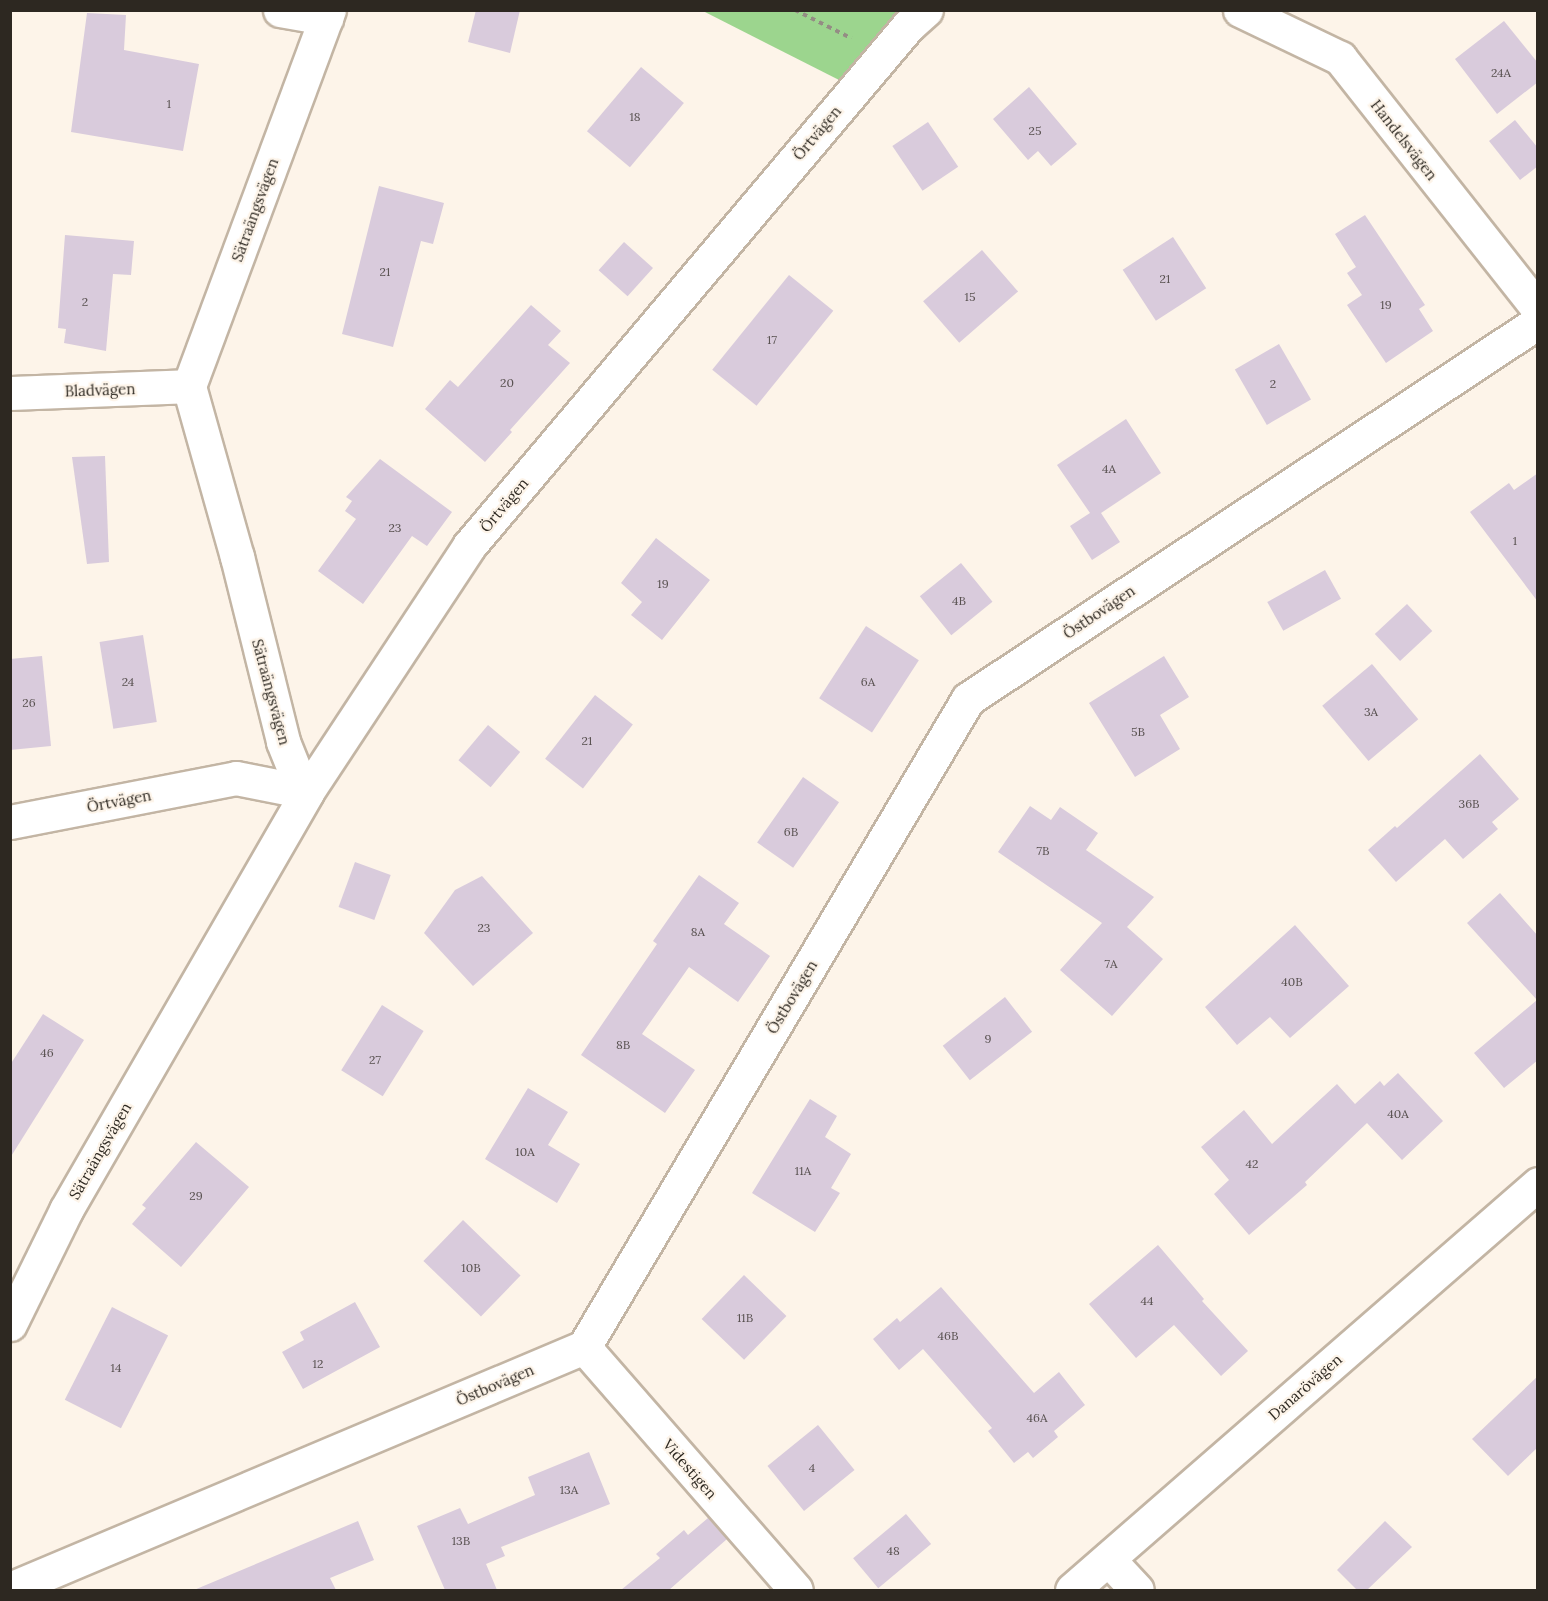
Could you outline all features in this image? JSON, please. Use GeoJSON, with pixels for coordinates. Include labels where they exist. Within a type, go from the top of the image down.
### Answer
{"type":"FeatureCollection","features":[{"type":"Feature","properties":{"kind":"street"},"geometry":{"type":"LineString","coordinates":[[280,10],[327,14]]}},
{"type":"Feature","properties":{"kind":"street","name":"Örtvägen"},"geometry":{"type":"LineString","coordinates":[[10,822],[236,778],[307,792],[470,546],[884,54],[908,26],[926,10]]}},
{"type":"Feature","properties":{"kind":"street","name":"Handelsvägen"},"geometry":{"type":"LineString","coordinates":[[1240,10],[1340,58],[1538,309]]}},
{"type":"Feature","properties":{"kind":"street","name":"Sätraängsvägen"},"geometry":{"type":"LineString","coordinates":[[10,1324],[66,1209],[307,792],[296,774],[283,741],[237,557],[189,386],[327,14]]}},
{"type":"Feature","properties":{"kind":"street","name":"Östbovägen"},"geometry":{"type":"LineString","coordinates":[[10,1589],[584,1347],[968,699],[1538,322]]}},
{"type":"Feature","properties":{"kind":"street","name":"Bladvägen"},"geometry":{"type":"LineString","coordinates":[[10,393],[189,386]]}},
{"type":"Feature","properties":{"kind":"street","name":"Danarövägen"},"geometry":{"type":"LineString","coordinates":[[1072,1590],[1538,1184]]}},
{"type":"Feature","properties":{"kind":"street","name":"Videstigen"},"geometry":{"type":"LineString","coordinates":[[584,1347],[796,1590]]}},
{"type":"Feature","properties":{"kind":"street"},"geometry":{"type":"LineString","coordinates":[[1108,1559],[1137,1590]]}},
{"type":"Feature","properties":{"kind":"path"},"geometry":{"type":"LineString","coordinates":[[795,10],[884,54]]}},
{"type":"Feature","properties":{"kind":"green space"},"geometry":{"type":"Polygon","coordinates":[[[703,11],[910,11],[845,83],[703,11]]]}},
{"type":"Feature","properties":{"kind":"building"},"geometry":{"type":"Polygon","coordinates":[[[476,10],[520,10],[510,53],[468,42],[476,10]]]}},
{"type":"Feature","properties":{"kind":"building"},"geometry":{"type":"Polygon","coordinates":[[[87,13],[126,15],[124,50],[199,64],[183,151],[71,132],[87,13]]]}},
{"type":"Feature","properties":{"kind":"building"},"geometry":{"type":"Polygon","coordinates":[[[1504,21],[1538,63],[1538,82],[1497,114],[1455,59],[1504,21]]]}},
{"type":"Feature","properties":{"kind":"building"},"geometry":{"type":"Polygon","coordinates":[[[641,67],[684,103],[630,167],[587,131],[641,67]]]}},
{"type":"Feature","properties":{"kind":"building"},"geometry":{"type":"Polygon","coordinates":[[[1029,87],[1077,144],[1051,166],[1038,151],[1028,160],[993,119],[1029,87]]]}},
{"type":"Feature","properties":{"kind":"building"},"geometry":{"type":"Polygon","coordinates":[[[1515,120],[1538,148],[1538,166],[1520,180],[1489,141],[1515,120]]]}},
{"type":"Feature","properties":{"kind":"building"},"geometry":{"type":"Polygon","coordinates":[[[928,122],[958,167],[923,191],[892,146],[928,122]]]}},
{"type":"Feature","properties":{"kind":"building"},"geometry":{"type":"Polygon","coordinates":[[[379,186],[444,203],[433,244],[421,241],[393,347],[342,334],[379,186]]]}},
{"type":"Feature","properties":{"kind":"building"},"geometry":{"type":"Polygon","coordinates":[[[1365,215],[1425,305],[1419,309],[1433,331],[1386,363],[1347,305],[1362,295],[1347,273],[1356,267],[1335,234],[1365,215]]]}},
{"type":"Feature","properties":{"kind":"building"},"geometry":{"type":"Polygon","coordinates":[[[65,235],[134,241],[131,275],[113,274],[106,351],[64,343],[66,329],[58,328],[65,235]]]}},
{"type":"Feature","properties":{"kind":"building"},"geometry":{"type":"Polygon","coordinates":[[[1173,237],[1206,288],[1156,321],[1123,270],[1173,237]]]}},
{"type":"Feature","properties":{"kind":"building"},"geometry":{"type":"Polygon","coordinates":[[[624,242],[653,268],[628,296],[599,270],[624,242]]]}},
{"type":"Feature","properties":{"kind":"building"},"geometry":{"type":"Polygon","coordinates":[[[982,250],[1018,292],[959,343],[923,301],[982,250]]]}},
{"type":"Feature","properties":{"kind":"building"},"geometry":{"type":"Polygon","coordinates":[[[789,275],[833,311],[757,406],[712,370],[789,275]]]}},
{"type":"Feature","properties":{"kind":"building"},"geometry":{"type":"Polygon","coordinates":[[[531,305],[561,331],[548,345],[570,363],[510,430],[512,432],[485,462],[425,409],[450,380],[458,387],[531,305]]]}},
{"type":"Feature","properties":{"kind":"building"},"geometry":{"type":"Polygon","coordinates":[[[1279,344],[1311,399],[1267,425],[1235,370],[1279,344]]]}},
{"type":"Feature","properties":{"kind":"building"},"geometry":{"type":"Polygon","coordinates":[[[1126,419],[1161,473],[1101,513],[1120,542],[1092,560],[1070,526],[1090,513],[1057,465],[1126,419]]]}},
{"type":"Feature","properties":{"kind":"building"},"geometry":{"type":"Polygon","coordinates":[[[105,456],[109,562],[87,564],[72,457],[105,456]]]}},
{"type":"Feature","properties":{"kind":"building"},"geometry":{"type":"Polygon","coordinates":[[[380,459],[452,512],[427,546],[412,536],[363,604],[318,571],[356,519],[345,511],[352,501],[346,497],[380,459]]]}},
{"type":"Feature","properties":{"kind":"building"},"geometry":{"type":"Polygon","coordinates":[[[1538,473],[1538,602],[1470,512],[1509,483],[1514,490],[1538,473]]]}},
{"type":"Feature","properties":{"kind":"building"},"geometry":{"type":"Polygon","coordinates":[[[656,538],[710,580],[662,640],[631,615],[642,602],[621,583],[656,538]]]}},
{"type":"Feature","properties":{"kind":"building"},"geometry":{"type":"Polygon","coordinates":[[[961,563],[992,602],[951,635],[920,596],[961,563]]]}},
{"type":"Feature","properties":{"kind":"building"},"geometry":{"type":"Polygon","coordinates":[[[1325,570],[1341,599],[1283,631],[1267,602],[1325,570]]]}},
{"type":"Feature","properties":{"kind":"building"},"geometry":{"type":"Polygon","coordinates":[[[1407,604],[1432,631],[1400,661],[1375,634],[1407,604]]]}},
{"type":"Feature","properties":{"kind":"building"},"geometry":{"type":"Polygon","coordinates":[[[866,626],[919,660],[872,732],[819,698],[866,626]]]}},
{"type":"Feature","properties":{"kind":"building"},"geometry":{"type":"Polygon","coordinates":[[[143,635],[157,722],[113,729],[100,642],[143,635]]]}},
{"type":"Feature","properties":{"kind":"building"},"geometry":{"type":"Polygon","coordinates":[[[42,656],[51,746],[10,750],[10,659],[42,656]]]}},
{"type":"Feature","properties":{"kind":"building"},"geometry":{"type":"Polygon","coordinates":[[[1164,656],[1189,697],[1160,715],[1180,749],[1135,777],[1089,703],[1164,656]]]}},
{"type":"Feature","properties":{"kind":"building"},"geometry":{"type":"Polygon","coordinates":[[[1372,664],[1418,719],[1368,761],[1322,706],[1372,664]]]}},
{"type":"Feature","properties":{"kind":"building"},"geometry":{"type":"Polygon","coordinates":[[[595,695],[633,725],[583,788],[545,759],[595,695]]]}},
{"type":"Feature","properties":{"kind":"building"},"geometry":{"type":"Polygon","coordinates":[[[488,725],[520,752],[491,787],[458,760],[488,725]]]}},
{"type":"Feature","properties":{"kind":"building"},"geometry":{"type":"Polygon","coordinates":[[[1480,754],[1519,799],[1492,822],[1498,829],[1463,859],[1445,839],[1396,882],[1368,850],[1395,826],[1397,828],[1480,754]]]}},
{"type":"Feature","properties":{"kind":"building"},"geometry":{"type":"Polygon","coordinates":[[[803,777],[839,802],[793,868],[757,843],[803,777]]]}},
{"type":"Feature","properties":{"kind":"building"},"geometry":{"type":"Polygon","coordinates":[[[1030,806],[1051,820],[1060,807],[1098,833],[1086,850],[1154,897],[1127,927],[1163,959],[1112,1016],[1060,970],[1102,923],[998,852],[1030,806]]]}},
{"type":"Feature","properties":{"kind":"building"},"geometry":{"type":"Polygon","coordinates":[[[355,862],[391,875],[374,920],[339,907],[355,862]]]}},
{"type":"Feature","properties":{"kind":"building"},"geometry":{"type":"Polygon","coordinates":[[[699,875],[739,903],[724,924],[770,956],[738,1002],[689,967],[642,1034],[695,1070],[665,1113],[581,1055],[657,944],[653,941],[699,875]]]}},
{"type":"Feature","properties":{"kind":"building"},"geometry":{"type":"Polygon","coordinates":[[[482,876],[533,933],[473,986],[424,933],[455,890],[482,876]]]}},
{"type":"Feature","properties":{"kind":"building"},"geometry":{"type":"Polygon","coordinates":[[[1500,893],[1538,936],[1538,1060],[1504,1088],[1474,1053],[1537,1000],[1467,923],[1500,893]]]}},
{"type":"Feature","properties":{"kind":"building"},"geometry":{"type":"Polygon","coordinates":[[[1295,925],[1349,986],[1290,1038],[1270,1017],[1237,1045],[1205,1007],[1295,925]]]}},
{"type":"Feature","properties":{"kind":"building"},"geometry":{"type":"Polygon","coordinates":[[[1005,997],[1032,1032],[970,1080],[943,1046],[1005,997]]]}},
{"type":"Feature","properties":{"kind":"building"},"geometry":{"type":"Polygon","coordinates":[[[382,1005],[424,1031],[383,1096],[341,1070],[382,1005]]]}},
{"type":"Feature","properties":{"kind":"building"},"geometry":{"type":"Polygon","coordinates":[[[43,1014],[84,1040],[10,1158],[10,1065],[43,1014]]]}},
{"type":"Feature","properties":{"kind":"building"},"geometry":{"type":"Polygon","coordinates":[[[1398,1073],[1443,1121],[1402,1160],[1367,1123],[1305,1182],[1307,1185],[1249,1235],[1214,1194],[1229,1180],[1201,1147],[1244,1110],[1272,1144],[1337,1084],[1355,1104],[1380,1081],[1384,1086],[1398,1073]]]}},
{"type":"Feature","properties":{"kind":"building"},"geometry":{"type":"Polygon","coordinates":[[[528,1088],[568,1112],[548,1145],[580,1164],[557,1203],[485,1159],[528,1088]]]}},
{"type":"Feature","properties":{"kind":"building"},"geometry":{"type":"Polygon","coordinates":[[[810,1099],[837,1116],[825,1137],[851,1154],[831,1188],[840,1193],[815,1232],[752,1193],[810,1099]]]}},
{"type":"Feature","properties":{"kind":"building"},"geometry":{"type":"Polygon","coordinates":[[[196,1142],[249,1187],[181,1267],[132,1224],[146,1208],[142,1205],[196,1142]]]}},
{"type":"Feature","properties":{"kind":"building"},"geometry":{"type":"Polygon","coordinates":[[[463,1220],[521,1276],[481,1317],[423,1261],[463,1220]]]}},
{"type":"Feature","properties":{"kind":"building"},"geometry":{"type":"Polygon","coordinates":[[[1158,1245],[1204,1299],[1202,1301],[1248,1351],[1221,1376],[1174,1325],[1136,1358],[1089,1304],[1158,1245]]]}},
{"type":"Feature","properties":{"kind":"building"},"geometry":{"type":"Polygon","coordinates":[[[744,1275],[786,1316],[744,1360],[702,1319],[744,1275]]]}},
{"type":"Feature","properties":{"kind":"building"},"geometry":{"type":"Polygon","coordinates":[[[941,1287],[1034,1393],[1059,1372],[1085,1405],[1054,1431],[1058,1437],[1033,1458],[1028,1452],[1014,1463],[988,1431],[992,1428],[923,1349],[899,1370],[873,1339],[897,1318],[900,1322],[941,1287]]]}},
{"type":"Feature","properties":{"kind":"building"},"geometry":{"type":"Polygon","coordinates":[[[355,1302],[380,1347],[303,1389],[282,1352],[304,1340],[300,1332],[355,1302]]]}},
{"type":"Feature","properties":{"kind":"building"},"geometry":{"type":"Polygon","coordinates":[[[112,1307],[168,1336],[121,1428],[65,1400],[112,1307]]]}},
{"type":"Feature","properties":{"kind":"building"},"geometry":{"type":"Polygon","coordinates":[[[1538,1376],[1538,1447],[1508,1476],[1472,1439],[1538,1376]]]}},
{"type":"Feature","properties":{"kind":"building"},"geometry":{"type":"Polygon","coordinates":[[[818,1425],[855,1470],[804,1511],[767,1466],[818,1425]]]}},
{"type":"Feature","properties":{"kind":"building"},"geometry":{"type":"Polygon","coordinates":[[[589,1452],[610,1504],[501,1547],[505,1556],[486,1564],[497,1590],[445,1590],[417,1526],[460,1508],[468,1524],[535,1495],[528,1477],[589,1452]]]}},
{"type":"Feature","properties":{"kind":"building"},"geometry":{"type":"Polygon","coordinates":[[[906,1514],[931,1544],[878,1588],[853,1558],[906,1514]]]}},
{"type":"Feature","properties":{"kind":"building"},"geometry":{"type":"Polygon","coordinates":[[[708,1518],[727,1539],[669,1590],[621,1590],[660,1558],[656,1554],[684,1530],[688,1535],[708,1518]]]}},
{"type":"Feature","properties":{"kind":"building"},"geometry":{"type":"Polygon","coordinates":[[[358,1521],[374,1560],[330,1578],[336,1590],[194,1590],[358,1521]]]}},
{"type":"Feature","properties":{"kind":"building"},"geometry":{"type":"Polygon","coordinates":[[[1385,1521],[1412,1547],[1367,1590],[1357,1590],[1337,1570],[1385,1521]]]}}]}
